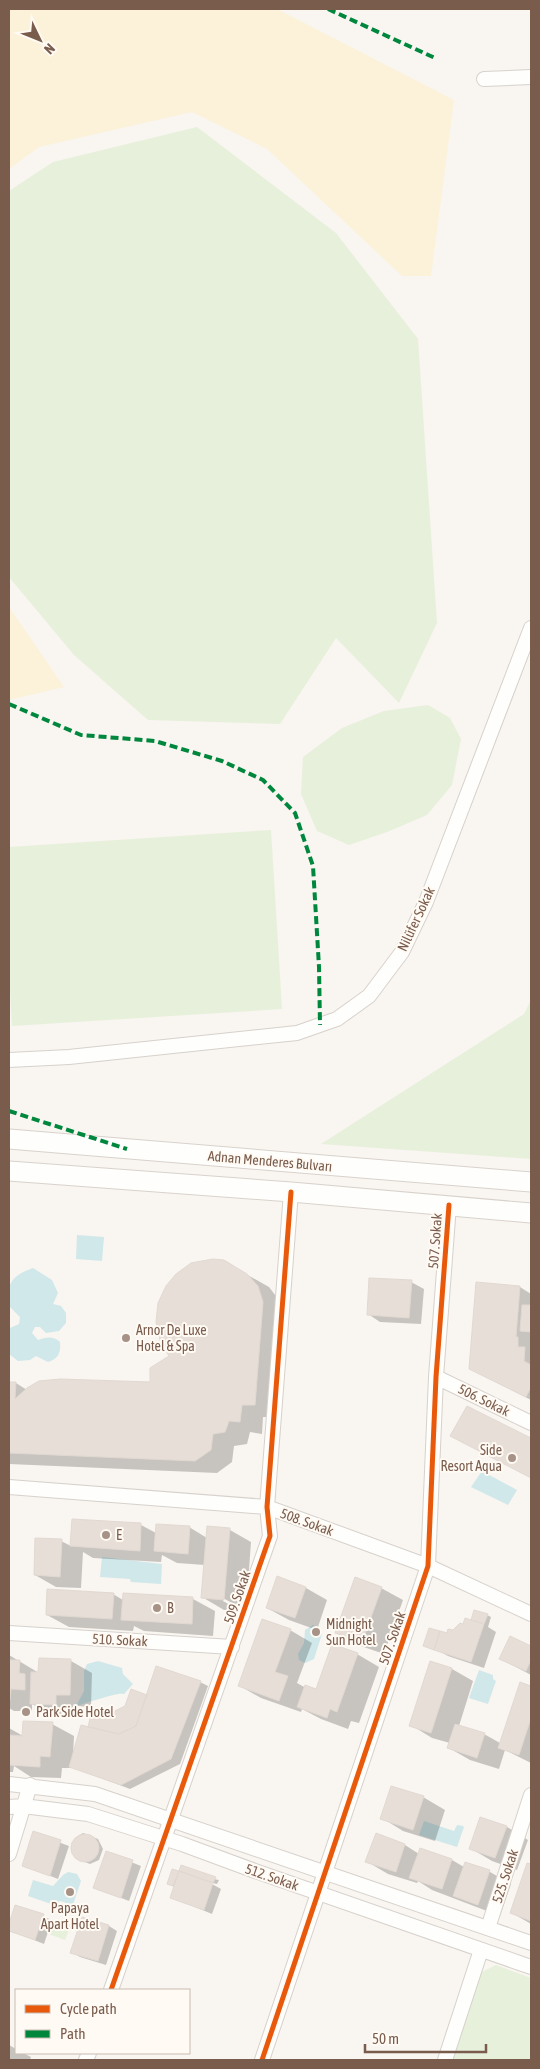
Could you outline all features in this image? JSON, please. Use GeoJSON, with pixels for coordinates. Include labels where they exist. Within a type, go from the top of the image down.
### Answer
{"type":"FeatureCollection","features":[{"type":"Feature","properties":{"kind":"main road","name":"Adnan Menderes Bulvarı"},"geometry":{"type":"LineString","coordinates":[[9,1139],[531,1182]]}},
{"type":"Feature","properties":{"kind":"main road","name":"Adnan Menderes Bulvarı"},"geometry":{"type":"LineString","coordinates":[[9,1171],[291,1192],[531,1213]]}},
{"type":"Feature","properties":{"kind":"street"},"geometry":{"type":"LineString","coordinates":[[484,79],[531,77]]}},
{"type":"Feature","properties":{"kind":"street","name":"Nilüfer Sokak"},"geometry":{"type":"LineString","coordinates":[[9,1060],[69,1057],[297,1033],[337,1019],[369,996],[402,952],[426,902],[531,628]]}},
{"type":"Feature","properties":{"kind":"street","name":"509. Sokak"},"geometry":{"type":"LineString","coordinates":[[111,1989],[270,1536],[267,1508],[291,1192]]}},
{"type":"Feature","properties":{"kind":"street","name":"507. Sokak"},"geometry":{"type":"LineString","coordinates":[[262,2060],[428,1566],[436,1376],[449,1205]]}},
{"type":"Feature","properties":{"kind":"street","name":"506. Sokak"},"geometry":{"type":"LineString","coordinates":[[436,1376],[531,1423]]}},
{"type":"Feature","properties":{"kind":"street","name":"508. Sokak"},"geometry":{"type":"LineString","coordinates":[[9,1487],[267,1508],[428,1566],[531,1614]]}},
{"type":"Feature","properties":{"kind":"street","name":"510. Sokak"},"geometry":{"type":"LineString","coordinates":[[9,1633],[232,1646]]}},
{"type":"Feature","properties":{"kind":"street","name":"512. Sokak"},"geometry":{"type":"LineString","coordinates":[[9,1784],[95,1794],[531,1943]]}},
{"type":"Feature","properties":{"kind":"street"},"geometry":{"type":"LineString","coordinates":[[9,1854],[30,1785]]}},
{"type":"Feature","properties":{"kind":"street","name":"525. Sokak"},"geometry":{"type":"LineString","coordinates":[[488,1928],[531,1795]]}},
{"type":"Feature","properties":{"kind":"street","name":"512. Sokak"},"geometry":{"type":"LineString","coordinates":[[9,1807],[23,1806],[88,1814],[164,1838],[531,1967]]}},
{"type":"Feature","properties":{"kind":"street"},"geometry":{"type":"LineString","coordinates":[[445,2060],[481,1950]]}},
{"type":"Feature","properties":{"kind":"green space"},"geometry":{"type":"Polygon","coordinates":[[[197,127],[336,233],[418,339],[437,623],[399,703],[336,638],[280,724],[148,720],[74,655],[9,577],[9,191],[53,162],[197,127]]]}},
{"type":"Feature","properties":{"kind":"green space"},"geometry":{"type":"Polygon","coordinates":[[[428,705],[450,718],[461,739],[452,785],[427,815],[387,832],[349,845],[317,831],[301,794],[303,757],[342,728],[384,711],[428,705]]]}},
{"type":"Feature","properties":{"kind":"green space"},"geometry":{"type":"Polygon","coordinates":[[[271,830],[282,1009],[12,1026],[9,971],[9,847],[271,830]]]}},
{"type":"Feature","properties":{"kind":"green space"},"geometry":{"type":"Polygon","coordinates":[[[531,1000],[531,1159],[321,1144],[524,1014],[531,1000]]]}},
{"type":"Feature","properties":{"kind":"green space"},"geometry":{"type":"Polygon","coordinates":[[[51,1919],[71,1925],[65,1940],[46,1933],[51,1919]]]}},
{"type":"Feature","properties":{"kind":"green space"},"geometry":{"type":"Polygon","coordinates":[[[496,1965],[531,1978],[531,2060],[452,2060],[478,1979],[482,1972],[496,1965]]]}},
{"type":"Feature","properties":{"kind":"sand"},"geometry":{"type":"Polygon","coordinates":[[[9,9],[277,9],[454,100],[431,276],[402,276],[267,149],[192,112],[39,147],[9,169],[9,9]]]}},
{"type":"Feature","properties":{"kind":"sand"},"geometry":{"type":"Polygon","coordinates":[[[9,607],[64,687],[9,700],[9,607]]]}},
{"type":"Feature","properties":{"kind":"water"},"geometry":{"type":"Polygon","coordinates":[[[77,1235],[104,1237],[102,1261],[76,1259],[77,1235]]]}},
{"type":"Feature","properties":{"kind":"water"},"geometry":{"type":"Polygon","coordinates":[[[33,1268],[52,1280],[58,1293],[53,1304],[61,1306],[66,1313],[66,1323],[59,1331],[46,1333],[40,1327],[35,1327],[32,1333],[38,1340],[49,1338],[60,1342],[58,1355],[48,1362],[36,1356],[30,1360],[18,1361],[9,1354],[9,1331],[10,1328],[19,1324],[20,1317],[10,1307],[8,1299],[9,1286],[15,1277],[33,1268]]]}},
{"type":"Feature","properties":{"kind":"water"},"geometry":{"type":"Polygon","coordinates":[[[482,1471],[517,1490],[508,1505],[471,1487],[482,1471]]]}},
{"type":"Feature","properties":{"kind":"water"},"geometry":{"type":"Polygon","coordinates":[[[102,1557],[162,1564],[161,1584],[100,1577],[102,1557]]]}},
{"type":"Feature","properties":{"kind":"water"},"geometry":{"type":"Polygon","coordinates":[[[313,1625],[320,1628],[322,1634],[314,1659],[305,1663],[299,1660],[298,1654],[304,1643],[305,1630],[313,1625]]]}},
{"type":"Feature","properties":{"kind":"water"},"geometry":{"type":"Polygon","coordinates":[[[98,1661],[122,1668],[123,1674],[133,1684],[124,1694],[108,1696],[76,1706],[84,1691],[84,1671],[87,1664],[98,1661]]]}},
{"type":"Feature","properties":{"kind":"water"},"geometry":{"type":"Polygon","coordinates":[[[479,1670],[493,1675],[493,1679],[496,1681],[488,1704],[469,1698],[479,1670]]]}},
{"type":"Feature","properties":{"kind":"water"},"geometry":{"type":"Polygon","coordinates":[[[424,1821],[454,1831],[457,1825],[463,1826],[457,1847],[419,1835],[424,1821]]]}},
{"type":"Feature","properties":{"kind":"water"},"geometry":{"type":"Polygon","coordinates":[[[68,1872],[77,1874],[81,1881],[73,1905],[60,1901],[54,1905],[28,1896],[33,1880],[53,1886],[68,1872]]]}},
{"type":"Feature","properties":{"kind":"building","name":"Arnor De Luxe Hotel & Spa"},"geometry":{"type":"Polygon","coordinates":[[[213,1259],[224,1260],[247,1274],[258,1286],[263,1302],[255,1405],[242,1405],[240,1422],[229,1421],[225,1432],[213,1434],[211,1450],[195,1461],[9,1453],[9,1382],[16,1382],[15,1399],[27,1388],[39,1381],[60,1379],[150,1382],[150,1368],[169,1356],[160,1340],[156,1322],[158,1303],[166,1286],[176,1274],[191,1263],[213,1259]]]}},
{"type":"Feature","properties":{"kind":"building"},"geometry":{"type":"Polygon","coordinates":[[[369,1278],[412,1280],[409,1318],[367,1315],[369,1278]]]}},
{"type":"Feature","properties":{"kind":"building"},"geometry":{"type":"Polygon","coordinates":[[[476,1282],[520,1286],[516,1337],[518,1337],[518,1347],[525,1347],[524,1361],[531,1365],[531,1387],[526,1397],[469,1369],[476,1282]]]}},
{"type":"Feature","properties":{"kind":"building"},"geometry":{"type":"Polygon","coordinates":[[[522,1305],[531,1305],[531,1332],[520,1331],[522,1305]]]}},
{"type":"Feature","properties":{"kind":"building","name":"Side Resort Aqua"},"geometry":{"type":"Polygon","coordinates":[[[467,1406],[531,1438],[531,1478],[450,1436],[467,1406]]]}},
{"type":"Feature","properties":{"kind":"building","name":"E"},"geometry":{"type":"Polygon","coordinates":[[[72,1519],[141,1523],[140,1551],[70,1546],[72,1519]]]}},
{"type":"Feature","properties":{"kind":"building"},"geometry":{"type":"Polygon","coordinates":[[[156,1524],[190,1526],[188,1554],[154,1551],[156,1524]]]}},
{"type":"Feature","properties":{"kind":"building"},"geometry":{"type":"Polygon","coordinates":[[[207,1526],[230,1528],[224,1600],[201,1598],[207,1526]]]}},
{"type":"Feature","properties":{"kind":"building"},"geometry":{"type":"Polygon","coordinates":[[[35,1538],[62,1539],[60,1577],[34,1575],[35,1538]]]}},
{"type":"Feature","properties":{"kind":"building"},"geometry":{"type":"Polygon","coordinates":[[[277,1576],[306,1587],[295,1618],[266,1608],[277,1576]]]}},
{"type":"Feature","properties":{"kind":"building"},"geometry":{"type":"Polygon","coordinates":[[[355,1577],[382,1587],[362,1642],[335,1633],[355,1577]]]}},
{"type":"Feature","properties":{"kind":"building"},"geometry":{"type":"Polygon","coordinates":[[[47,1589],[114,1593],[112,1619],[46,1615],[47,1589]]]}},
{"type":"Feature","properties":{"kind":"building","name":"B"},"geometry":{"type":"Polygon","coordinates":[[[123,1593],[193,1597],[192,1624],[121,1620],[123,1593]]]}},
{"type":"Feature","properties":{"kind":"building"},"geometry":{"type":"Polygon","coordinates":[[[474,1610],[488,1614],[484,1624],[471,1620],[474,1610]]]}},
{"type":"Feature","properties":{"kind":"building"},"geometry":{"type":"Polygon","coordinates":[[[465,1618],[484,1624],[471,1662],[434,1650],[440,1631],[447,1633],[448,1629],[453,1630],[460,1623],[463,1624],[465,1618]]]}},
{"type":"Feature","properties":{"kind":"building"},"geometry":{"type":"Polygon","coordinates":[[[262,1619],[291,1629],[275,1672],[288,1676],[279,1701],[238,1686],[262,1619]]]}},
{"type":"Feature","properties":{"kind":"building"},"geometry":{"type":"Polygon","coordinates":[[[429,1628],[440,1631],[434,1650],[423,1646],[429,1628]]]}},
{"type":"Feature","properties":{"kind":"building"},"geometry":{"type":"Polygon","coordinates":[[[510,1636],[531,1646],[531,1660],[526,1671],[499,1659],[510,1636]]]}},
{"type":"Feature","properties":{"kind":"building"},"geometry":{"type":"Polygon","coordinates":[[[332,1644],[358,1653],[337,1712],[330,1709],[327,1718],[297,1707],[305,1685],[316,1689],[332,1644]]]}},
{"type":"Feature","properties":{"kind":"building"},"geometry":{"type":"Polygon","coordinates":[[[39,1658],[71,1659],[70,1695],[56,1695],[56,1705],[30,1704],[31,1672],[38,1672],[39,1658]]]}},
{"type":"Feature","properties":{"kind":"building"},"geometry":{"type":"Polygon","coordinates":[[[9,1660],[20,1660],[19,1673],[25,1674],[25,1690],[11,1689],[10,1700],[9,1699],[9,1660]]]}},
{"type":"Feature","properties":{"kind":"building"},"geometry":{"type":"Polygon","coordinates":[[[430,1661],[452,1668],[431,1733],[409,1726],[430,1661]]]}},
{"type":"Feature","properties":{"kind":"building"},"geometry":{"type":"Polygon","coordinates":[[[156,1666],[201,1681],[171,1759],[121,1785],[69,1767],[81,1725],[119,1734],[136,1726],[156,1666]]]}},
{"type":"Feature","properties":{"kind":"building"},"geometry":{"type":"Polygon","coordinates":[[[520,1682],[531,1686],[531,1718],[519,1755],[498,1748],[520,1682]]]}},
{"type":"Feature","properties":{"kind":"building"},"geometry":{"type":"Polygon","coordinates":[[[131,1689],[147,1695],[136,1726],[119,1734],[88,1727],[92,1710],[109,1714],[125,1706],[131,1689]]]}},
{"type":"Feature","properties":{"kind":"building"},"geometry":{"type":"Polygon","coordinates":[[[23,1721],[53,1722],[50,1757],[40,1756],[40,1767],[9,1765],[10,1735],[22,1736],[23,1721]]]}},
{"type":"Feature","properties":{"kind":"building"},"geometry":{"type":"Polygon","coordinates":[[[455,1724],[485,1733],[477,1758],[447,1748],[455,1724]]]}},
{"type":"Feature","properties":{"kind":"building"},"geometry":{"type":"Polygon","coordinates":[[[391,1786],[424,1796],[413,1830],[380,1819],[391,1786]]]}},
{"type":"Feature","properties":{"kind":"building"},"geometry":{"type":"Polygon","coordinates":[[[480,1817],[507,1826],[495,1858],[469,1849],[480,1817]]]}},
{"type":"Feature","properties":{"kind":"building"},"geometry":{"type":"Polygon","coordinates":[[[33,1831],[61,1840],[50,1876],[22,1866],[33,1831]]]}},
{"type":"Feature","properties":{"kind":"building"},"geometry":{"type":"Polygon","coordinates":[[[376,1833],[405,1844],[396,1872],[365,1862],[376,1833]]]}},
{"type":"Feature","properties":{"kind":"building"},"geometry":{"type":"Polygon","coordinates":[[[85,1834],[95,1838],[99,1848],[95,1858],[85,1862],[75,1858],[71,1848],[75,1838],[85,1834]]]}},
{"type":"Feature","properties":{"kind":"building"},"geometry":{"type":"Polygon","coordinates":[[[420,1848],[452,1859],[442,1889],[409,1878],[420,1848]]]}},
{"type":"Feature","properties":{"kind":"building"},"geometry":{"type":"Polygon","coordinates":[[[106,1851],[133,1860],[121,1898],[93,1888],[106,1851]]]}},
{"type":"Feature","properties":{"kind":"building"},"geometry":{"type":"Polygon","coordinates":[[[465,1862],[490,1870],[478,1905],[453,1896],[465,1862]]]}},
{"type":"Feature","properties":{"kind":"building"},"geometry":{"type":"Polygon","coordinates":[[[527,1863],[531,1864],[531,1921],[510,1913],[527,1863]]]}},
{"type":"Feature","properties":{"kind":"building"},"geometry":{"type":"Polygon","coordinates":[[[181,1865],[216,1877],[213,1883],[179,1871],[181,1865]]]}},
{"type":"Feature","properties":{"kind":"building"},"geometry":{"type":"Polygon","coordinates":[[[172,1869],[179,1871],[173,1886],[167,1884],[172,1869]]]}},
{"type":"Feature","properties":{"kind":"building"},"geometry":{"type":"Polygon","coordinates":[[[179,1871],[213,1883],[204,1910],[170,1898],[179,1871]]]}},
{"type":"Feature","properties":{"kind":"building"},"geometry":{"type":"Polygon","coordinates":[[[15,1905],[44,1914],[35,1940],[9,1931],[9,1924],[15,1905]]]}},
{"type":"Feature","properties":{"kind":"building"},"geometry":{"type":"Polygon","coordinates":[[[82,1917],[109,1925],[98,1961],[70,1953],[82,1917]]]}},
{"type":"Feature","properties":{"kind":"marked path"},"geometry":{"type":"LineString","coordinates":[[328,9],[435,58]]}},
{"type":"Feature","properties":{"kind":"marked path"},"geometry":{"type":"LineString","coordinates":[[9,704],[81,735],[155,741],[222,761],[263,780],[295,813],[313,866],[319,967],[320,1025]]}},
{"type":"Feature","properties":{"kind":"marked path"},"geometry":{"type":"LineString","coordinates":[[9,1111],[127,1149]]}},
{"type":"Feature","properties":{"kind":"cycle path"},"geometry":{"type":"LineString","coordinates":[[111,1989],[270,1536],[267,1507],[291,1192]]}},
{"type":"Feature","properties":{"kind":"cycle path"},"geometry":{"type":"LineString","coordinates":[[262,2060],[428,1566],[436,1377],[449,1205]]}},
{"type":"Feature","properties":{"kind":"place","name":"Arnor De Luxe Hotel & Spa"},"geometry":{"type":"Point","coordinates":[126,1338]}},
{"type":"Feature","properties":{"kind":"place","name":"Side Resort Aqua"},"geometry":{"type":"Point","coordinates":[512,1458]}},
{"type":"Feature","properties":{"kind":"place","name":"E"},"geometry":{"type":"Point","coordinates":[106,1535]}},
{"type":"Feature","properties":{"kind":"place","name":"B"},"geometry":{"type":"Point","coordinates":[157,1608]}},
{"type":"Feature","properties":{"kind":"place","name":"Midnight Sun Hotel"},"geometry":{"type":"Point","coordinates":[316,1632]}},
{"type":"Feature","properties":{"kind":"place","name":"Park Side Hotel"},"geometry":{"type":"Point","coordinates":[26,1712]}},
{"type":"Feature","properties":{"kind":"place","name":"Papaya Apart Hotel"},"geometry":{"type":"Point","coordinates":[70,1892]}}]}
